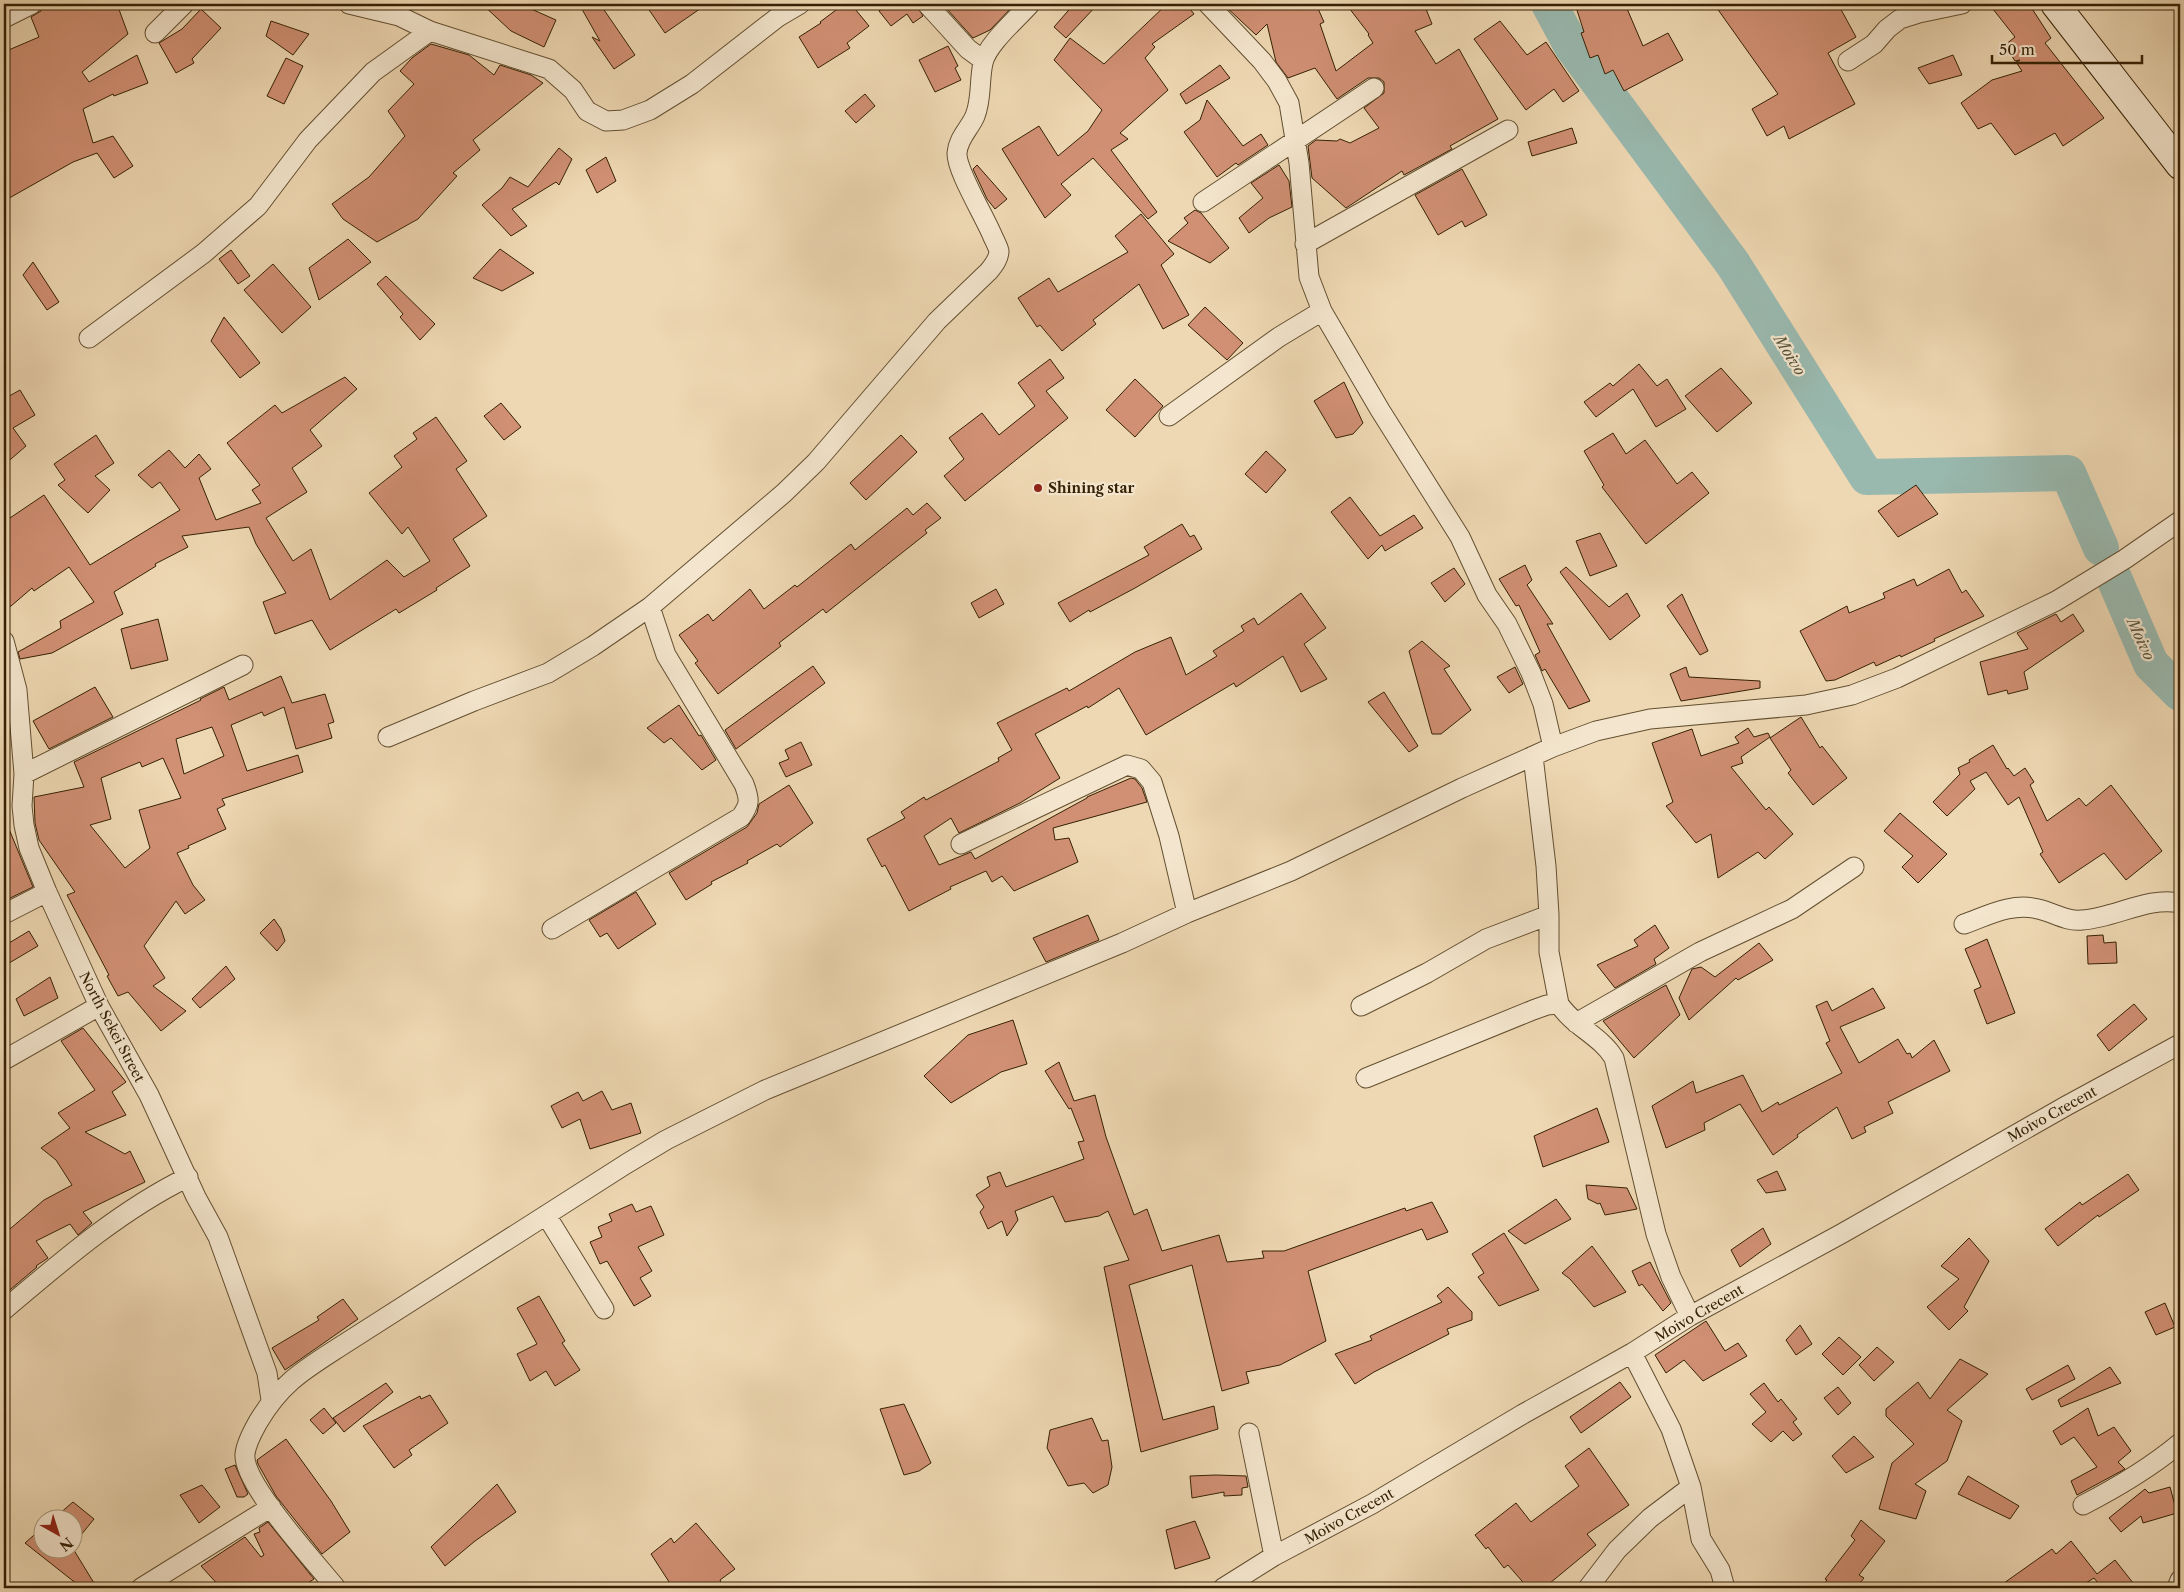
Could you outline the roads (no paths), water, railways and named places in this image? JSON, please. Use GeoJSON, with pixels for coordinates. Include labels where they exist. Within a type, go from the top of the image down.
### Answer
{"type":"FeatureCollection","features":[{"type":"Feature","properties":{"kind":"street"},"geometry":{"type":"LineString","coordinates":[[4,18],[32,4]]}},
{"type":"Feature","properties":{"kind":"street"},"geometry":{"type":"LineString","coordinates":[[155,33],[184,4]]}},
{"type":"Feature","properties":{"kind":"street"},"geometry":{"type":"LineString","coordinates":[[349,4],[398,16],[430,31],[549,69],[573,90],[587,111],[606,121],[623,120],[650,110],[692,84],[778,18],[800,4]]}},
{"type":"Feature","properties":{"kind":"street"},"geometry":{"type":"LineString","coordinates":[[927,4],[968,49],[983,60]]}},
{"type":"Feature","properties":{"kind":"street"},"geometry":{"type":"LineString","coordinates":[[388,737],[548,673],[594,646],[650,607],[784,493],[816,462],[937,321],[989,271],[996,262],[999,251],[990,228],[964,177],[957,153],[959,142],[975,116],[983,60],[992,46],[1030,4]]}},
{"type":"Feature","properties":{"kind":"street"},"geometry":{"type":"LineString","coordinates":[[1208,4],[1262,61],[1277,81],[1289,103],[1299,164],[1309,277],[1322,312],[1380,410],[1460,537],[1487,595],[1506,624],[1537,689],[1553,747]]}},
{"type":"Feature","properties":{"kind":"street"},"geometry":{"type":"LineString","coordinates":[[1848,61],[1874,44],[1900,19],[1962,4]]}},
{"type":"Feature","properties":{"kind":"street"},"geometry":{"type":"LineString","coordinates":[[2055,4],[2180,165]]}},
{"type":"Feature","properties":{"kind":"street"},"geometry":{"type":"LineString","coordinates":[[90,338],[204,253],[258,206],[308,140],[374,72],[430,31]]}},
{"type":"Feature","properties":{"kind":"street"},"geometry":{"type":"LineString","coordinates":[[1203,202],[1374,88]]}},
{"type":"Feature","properties":{"kind":"street"},"geometry":{"type":"LineString","coordinates":[[1305,244],[1508,130]]}},
{"type":"Feature","properties":{"kind":"street"},"geometry":{"type":"LineString","coordinates":[[1169,416],[1279,337],[1322,312]]}},
{"type":"Feature","properties":{"kind":"street"},"geometry":{"type":"LineString","coordinates":[[336,1588],[271,1507],[252,1479],[245,1454],[251,1434],[271,1400],[296,1375],[666,1140],[765,1090],[1122,943],[1187,913],[1291,871],[1553,747],[1596,731],[1650,719],[1806,705],[1852,695],[1897,678],[2056,600],[2124,559],[2180,521]]}},
{"type":"Feature","properties":{"kind":"street"},"geometry":{"type":"LineString","coordinates":[[552,929],[741,818],[748,806],[748,795],[744,784],[666,655],[650,607]]}},
{"type":"Feature","properties":{"kind":"street","name":"North Sekei Street"},"geometry":{"type":"LineString","coordinates":[[4,641],[17,690],[24,774],[22,806],[29,848],[98,1006],[149,1095],[196,1197],[218,1237],[267,1373],[271,1400]]}},
{"type":"Feature","properties":{"kind":"street"},"geometry":{"type":"LineString","coordinates":[[24,774],[243,665]]}},
{"type":"Feature","properties":{"kind":"street"},"geometry":{"type":"LineString","coordinates":[[1533,756],[1550,915],[1549,952],[1559,1004],[1576,1023],[1601,1043],[1614,1058],[1656,1234],[1672,1277],[1690,1316]]}},
{"type":"Feature","properties":{"kind":"street"},"geometry":{"type":"LineString","coordinates":[[961,844],[1127,765],[1141,770],[1152,782],[1169,836],[1187,913]]}},
{"type":"Feature","properties":{"kind":"street"},"geometry":{"type":"LineString","coordinates":[[1576,1023],[1700,952],[1792,909],[1854,867]]}},
{"type":"Feature","properties":{"kind":"street"},"geometry":{"type":"LineString","coordinates":[[4,914],[47,892]]}},
{"type":"Feature","properties":{"kind":"street"},"geometry":{"type":"LineString","coordinates":[[1964,924],[2007,908],[2037,908],[2068,920],[2079,921],[2097,919],[2151,903],[2180,903]]}},
{"type":"Feature","properties":{"kind":"street"},"geometry":{"type":"LineString","coordinates":[[1361,1006],[1426,973],[1486,939],[1550,915]]}},
{"type":"Feature","properties":{"kind":"street"},"geometry":{"type":"LineString","coordinates":[[1366,1078],[1533,1010],[1559,1004]]}},
{"type":"Feature","properties":{"kind":"street"},"geometry":{"type":"LineString","coordinates":[[4,1060],[98,1006]]}},
{"type":"Feature","properties":{"kind":"street","name":"Moivo Crecent"},"geometry":{"type":"LineString","coordinates":[[1223,1588],[1274,1556],[1372,1504],[1523,1414],[1632,1353],[1690,1316],[1841,1234],[2066,1106],[2180,1044]]}},
{"type":"Feature","properties":{"kind":"street"},"geometry":{"type":"LineString","coordinates":[[4,1310],[97,1232],[156,1192],[188,1177]]}},
{"type":"Feature","properties":{"kind":"street"},"geometry":{"type":"LineString","coordinates":[[546,1215],[604,1309]]}},
{"type":"Feature","properties":{"kind":"street"},"geometry":{"type":"LineString","coordinates":[[1632,1353],[1670,1430],[1691,1487],[1702,1539],[1720,1570],[1725,1588]]}},
{"type":"Feature","properties":{"kind":"street"},"geometry":{"type":"LineString","coordinates":[[1249,1433],[1274,1556]]}},
{"type":"Feature","properties":{"kind":"street"},"geometry":{"type":"LineString","coordinates":[[2083,1504],[2114,1489],[2146,1469],[2180,1443]]}},
{"type":"Feature","properties":{"kind":"street"},"geometry":{"type":"LineString","coordinates":[[1588,1588],[1617,1550],[1644,1524],[1691,1487]]}},
{"type":"Feature","properties":{"kind":"street"},"geometry":{"type":"LineString","coordinates":[[141,1588],[271,1507]]}},
{"type":"Feature","properties":{"kind":"street"},"geometry":{"type":"LineString","coordinates":[[2177,1588],[2180,1580]]}},
{"type":"Feature","properties":{"kind":"waterway","name":"Moivo"},"geometry":{"type":"LineString","coordinates":[[1549,4],[1571,45],[1733,264],[1867,477],[2068,473],[2101,548]]}},
{"type":"Feature","properties":{"kind":"waterway","name":"Moivo"},"geometry":{"type":"LineString","coordinates":[[2114,578],[2151,664],[2180,693]]}},
{"type":"Feature","properties":{"kind":"place","name":"Shining star"},"geometry":{"type":"Point","coordinates":[1038,488]}}]}
